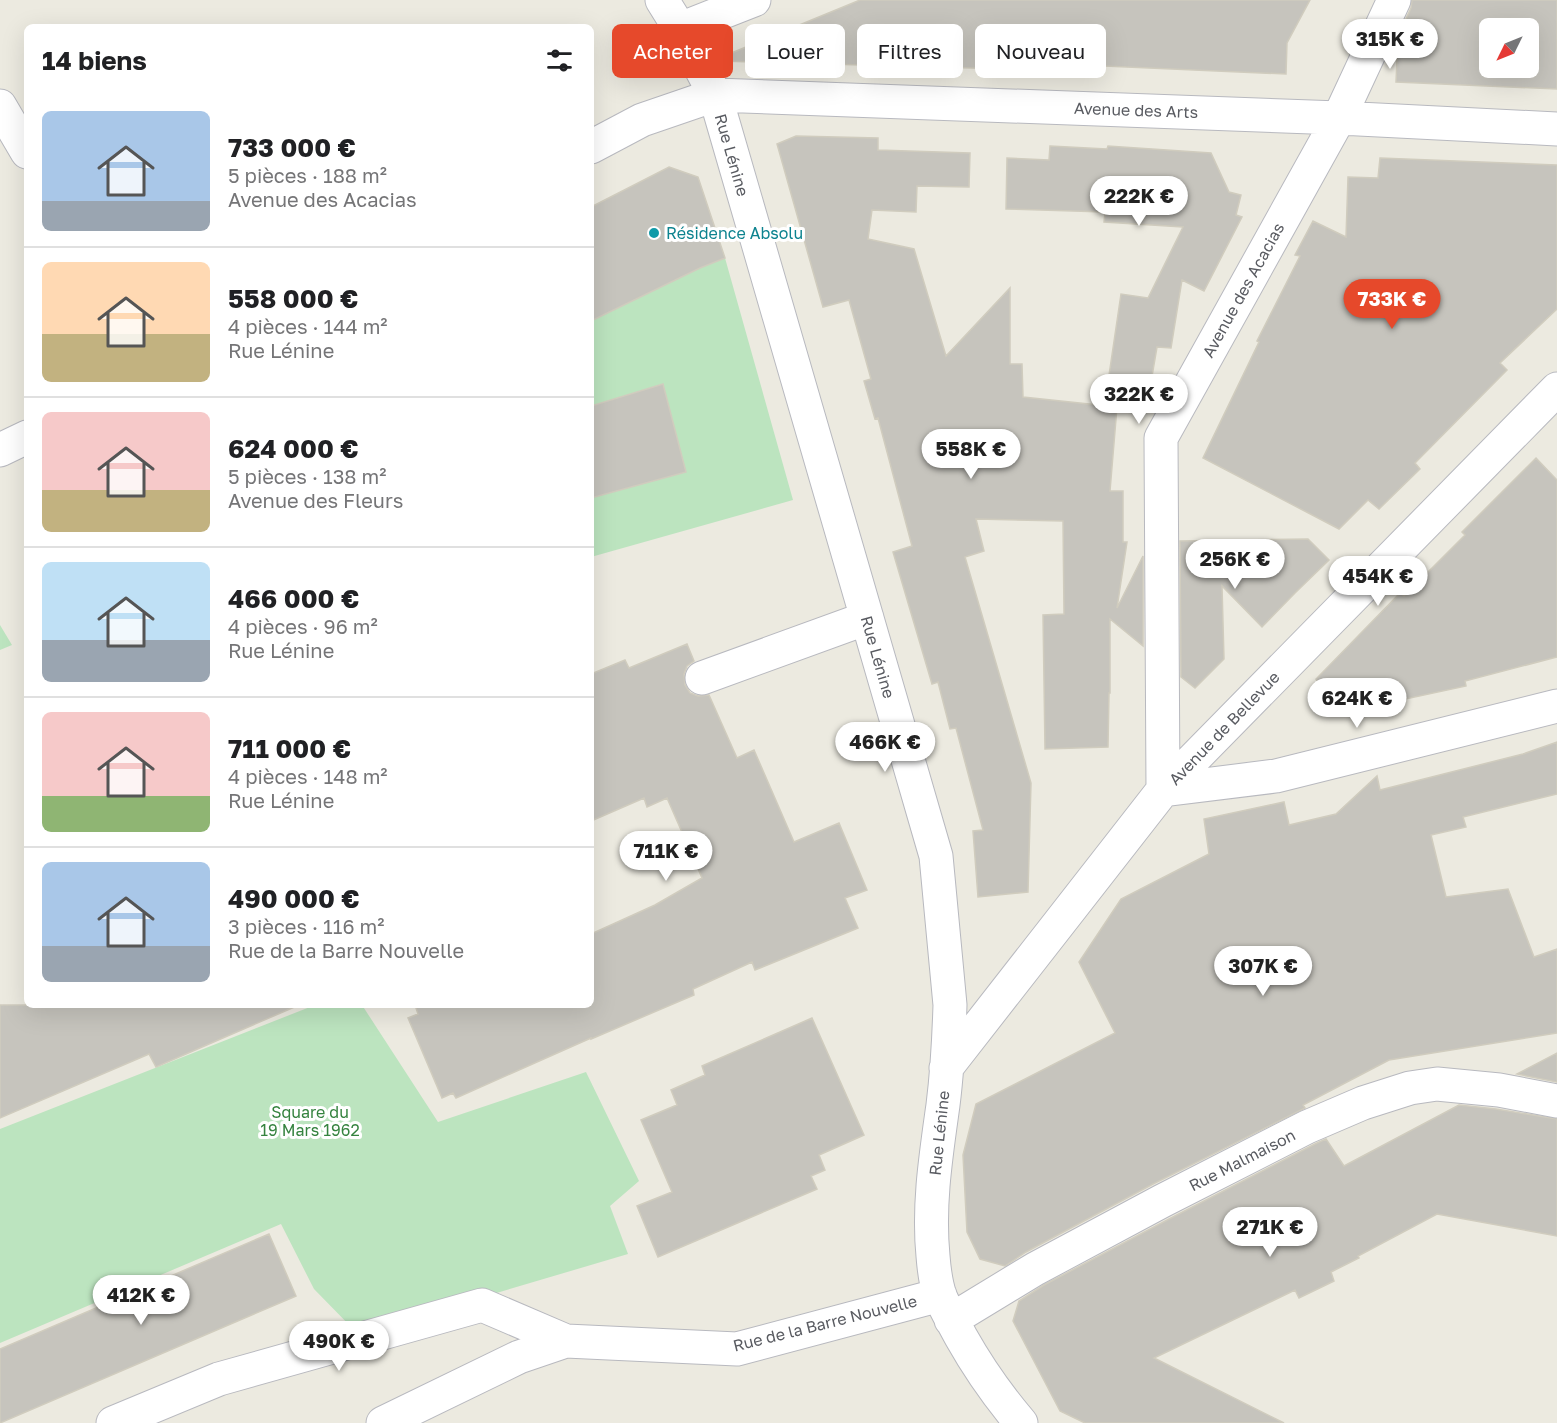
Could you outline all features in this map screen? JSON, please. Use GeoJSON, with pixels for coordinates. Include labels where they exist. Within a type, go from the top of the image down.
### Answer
{"type":"FeatureCollection","features":[{"type":"Feature","properties":{"kind":"street","name":"Rue Lénine"},"geometry":{"type":"LineString","coordinates":[[662,0],[677,24]]}},
{"type":"Feature","properties":{"kind":"street"},"geometry":{"type":"LineString","coordinates":[[693,24],[754,0]]}},
{"type":"Feature","properties":{"kind":"street","name":"Avenue des Acacias"},"geometry":{"type":"LineString","coordinates":[[1163,790],[1161,438],[1339,118],[1394,0]]}},
{"type":"Feature","properties":{"kind":"street","name":"Rue Lénine"},"geometry":{"type":"LineString","coordinates":[[706,78],[715,95],[936,856],[950,1005],[950,1029],[931,1204],[933,1257],[946,1308],[974,1361],[1022,1423]]}},
{"type":"Feature","properties":{"kind":"street"},"geometry":{"type":"LineString","coordinates":[[594,145],[642,120],[715,95]]}},
{"type":"Feature","properties":{"kind":"street","name":"Avenue des Arts"},"geometry":{"type":"LineString","coordinates":[[715,95],[1339,118],[1557,129]]}},
{"type":"Feature","properties":{"kind":"street"},"geometry":{"type":"LineString","coordinates":[[0,106],[24,147]]}},
{"type":"Feature","properties":{"kind":"street","name":"Avenue de Bellevue"},"geometry":{"type":"LineString","coordinates":[[946,1068],[1163,790],[1557,389]]}},
{"type":"Feature","properties":{"kind":"street"},"geometry":{"type":"LineString","coordinates":[[0,450],[24,438]]}},
{"type":"Feature","properties":{"kind":"street"},"geometry":{"type":"LineString","coordinates":[[702,678],[867,618]]}},
{"type":"Feature","properties":{"kind":"street"},"geometry":{"type":"LineString","coordinates":[[1163,790],[1276,776],[1557,706]]}},
{"type":"Feature","properties":{"kind":"street","name":"Rue Malmaison"},"geometry":{"type":"LineString","coordinates":[[946,1308],[1035,1269],[1307,1127],[1363,1103],[1410,1088],[1437,1084],[1499,1090],[1557,1101]]}},
{"type":"Feature","properties":{"kind":"street","name":"Rue de la Barre Nouvelle"},"geometry":{"type":"LineString","coordinates":[[113,1423],[219,1379],[482,1305],[566,1341],[737,1349],[946,1308]]}},
{"type":"Feature","properties":{"kind":"street","name":"Rue de la Barre Nouvelle"},"geometry":{"type":"LineString","coordinates":[[383,1423],[519,1357],[566,1341]]}},
{"type":"Feature","properties":{"kind":"green space"},"geometry":{"type":"Polygon","coordinates":[[[725,258],[793,500],[594,556],[594,493],[662,384],[594,405],[594,320],[725,258]]]}},
{"type":"Feature","properties":{"kind":"green space"},"geometry":{"type":"Polygon","coordinates":[[[0,625],[12,645],[0,650],[0,625]]]}},
{"type":"Feature","properties":{"kind":"green space","name":"Square du 19 Mars 1962"},"geometry":{"type":"Polygon","coordinates":[[[307,1008],[364,1008],[438,1122],[586,1072],[639,1181],[610,1206],[628,1254],[358,1334],[314,1289],[281,1224],[0,1343],[0,1129],[307,1008]]]}},
{"type":"Feature","properties":{"kind":"building"},"geometry":{"type":"Polygon","coordinates":[[[860,0],[1310,0],[1287,43],[1286,74],[1106,66],[1106,24],[975,24],[975,68],[963,68],[963,24],[857,24],[857,65],[845,64],[845,24],[802,24],[860,0]]]}},
{"type":"Feature","properties":{"kind":"building"},"geometry":{"type":"Polygon","coordinates":[[[1412,0],[1557,0],[1557,89],[1396,82],[1398,36],[1411,8],[1412,0]]]}},
{"type":"Feature","properties":{"kind":"building"},"geometry":{"type":"Polygon","coordinates":[[[745,47],[745,62],[733,61],[733,52],[745,47]]]}},
{"type":"Feature","properties":{"kind":"building"},"geometry":{"type":"Polygon","coordinates":[[[796,136],[878,138],[878,150],[970,153],[969,187],[917,186],[916,212],[872,210],[868,239],[914,249],[946,356],[1010,288],[1010,364],[1022,364],[1023,397],[1117,407],[1110,491],[1123,491],[1123,542],[1127,542],[1117,608],[1143,556],[1143,646],[1110,619],[1108,747],[1045,749],[1043,615],[1064,614],[1063,521],[976,519],[984,551],[965,557],[1031,783],[1028,892],[978,897],[973,831],[983,830],[956,728],[950,729],[938,682],[932,684],[893,552],[912,546],[878,418],[875,419],[864,381],[871,379],[849,300],[823,307],[777,144],[796,136]]]}},
{"type":"Feature","properties":{"kind":"building"},"geometry":{"type":"Polygon","coordinates":[[[1050,146],[1107,149],[1108,146],[1211,153],[1229,192],[1241,195],[1236,215],[1242,217],[1204,291],[1182,280],[1171,348],[1157,347],[1150,388],[1108,382],[1121,294],[1148,298],[1183,227],[1104,222],[1105,212],[1006,209],[1007,158],[1049,160],[1050,146]]]}},
{"type":"Feature","properties":{"kind":"building"},"geometry":{"type":"Polygon","coordinates":[[[1380,158],[1557,165],[1557,309],[1500,363],[1507,370],[1415,463],[1420,469],[1379,509],[1368,500],[1339,529],[1203,458],[1259,342],[1257,341],[1300,256],[1295,255],[1313,221],[1346,237],[1348,177],[1378,178],[1380,158]]]}},
{"type":"Feature","properties":{"kind":"building","name":"Résidence Absolu"},"geometry":{"type":"Polygon","coordinates":[[[669,167],[698,177],[725,258],[594,320],[594,205],[669,167]]]}},
{"type":"Feature","properties":{"kind":"building"},"geometry":{"type":"Polygon","coordinates":[[[663,384],[686,472],[594,497],[594,405],[663,384]]]}},
{"type":"Feature","properties":{"kind":"building"},"geometry":{"type":"Polygon","coordinates":[[[1536,458],[1557,480],[1557,657],[1465,681],[1466,686],[1336,714],[1316,679],[1400,593],[1404,596],[1465,535],[1462,532],[1536,458]]]}},
{"type":"Feature","properties":{"kind":"building"},"geometry":{"type":"Polygon","coordinates":[[[1308,539],[1329,560],[1262,627],[1222,586],[1224,659],[1195,688],[1181,677],[1180,541],[1308,539]]]}},
{"type":"Feature","properties":{"kind":"building"},"geometry":{"type":"Polygon","coordinates":[[[687,644],[694,661],[687,666],[684,674],[685,685],[690,693],[698,696],[709,695],[737,758],[754,750],[794,842],[839,823],[867,890],[845,898],[858,928],[755,970],[752,962],[693,989],[694,995],[456,1098],[453,1093],[442,1098],[408,1018],[418,1014],[416,1008],[594,1008],[594,933],[655,905],[702,878],[667,798],[647,807],[644,798],[594,820],[594,673],[625,660],[629,668],[687,644]]]}},
{"type":"Feature","properties":{"kind":"building"},"geometry":{"type":"Polygon","coordinates":[[[1557,742],[1557,794],[1463,817],[1466,827],[1431,835],[1446,897],[1508,889],[1534,957],[1557,949],[1557,1033],[1389,1060],[1303,1105],[1305,1108],[1153,1184],[1026,1252],[1005,1266],[980,1259],[967,1232],[963,1155],[976,1104],[1115,1033],[1079,962],[1121,899],[1209,854],[1204,819],[1284,802],[1289,825],[1336,814],[1377,776],[1380,790],[1523,754],[1557,742]]]}},
{"type":"Feature","properties":{"kind":"building"},"geometry":{"type":"Polygon","coordinates":[[[0,1005],[24,1005],[24,1008],[292,1008],[156,1067],[149,1054],[0,1118],[0,1005]]]}},
{"type":"Feature","properties":{"kind":"building"},"geometry":{"type":"Polygon","coordinates":[[[812,1018],[864,1135],[819,1155],[825,1170],[811,1176],[817,1189],[658,1257],[637,1206],[672,1192],[641,1120],[677,1105],[671,1090],[705,1075],[702,1066],[812,1018]]]}},
{"type":"Feature","properties":{"kind":"building"},"geometry":{"type":"Polygon","coordinates":[[[1557,1053],[1557,1082],[1517,1074],[1557,1053]]]}},
{"type":"Feature","properties":{"kind":"building"},"geometry":{"type":"Polygon","coordinates":[[[1459,1105],[1557,1119],[1557,1236],[1437,1214],[1331,1272],[1334,1281],[1299,1298],[1295,1290],[1154,1358],[1284,1423],[1085,1423],[1060,1411],[1013,1321],[1019,1301],[1044,1285],[1326,1139],[1344,1166],[1459,1105]]]}},
{"type":"Feature","properties":{"kind":"building"},"geometry":{"type":"Polygon","coordinates":[[[269,1234],[296,1296],[0,1423],[0,1349],[269,1234]]]}},
{"type":"Feature","properties":{"kind":"place","name":"Résidence Absolu"},"geometry":{"type":"Point","coordinates":[654,233]}}]}
